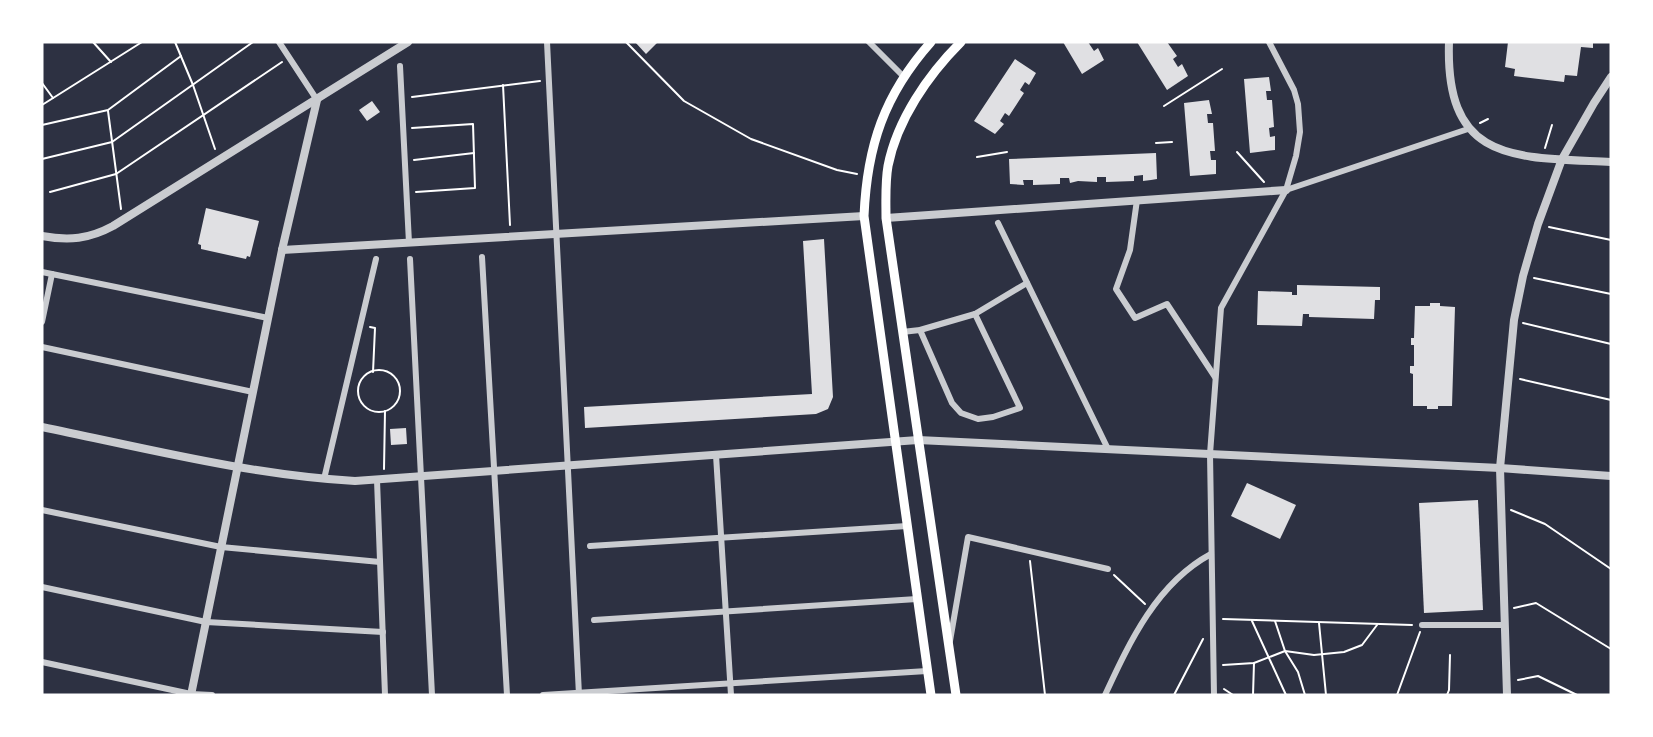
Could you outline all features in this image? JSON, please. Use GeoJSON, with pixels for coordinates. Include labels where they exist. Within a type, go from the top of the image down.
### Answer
{"type":"FeatureCollection","features":[{"type":"Feature","properties":{"kind":"main road"},"geometry":{"type":"LineString","coordinates":[[931,42],[904,77],[879,126],[866,175],[864,216],[931,695]]}},
{"type":"Feature","properties":{"kind":"main road"},"geometry":{"type":"LineString","coordinates":[[956,695],[886,218],[888,165],[904,122],[928,81],[961,42]]}},
{"type":"Feature","properties":{"kind":"street"},"geometry":{"type":"LineString","coordinates":[[191,694],[282,250],[317,100],[279,42]]}},
{"type":"Feature","properties":{"kind":"street"},"geometry":{"type":"LineString","coordinates":[[42,236],[74,240],[95,235],[123,221],[408,42]]}},
{"type":"Feature","properties":{"kind":"street"},"geometry":{"type":"LineString","coordinates":[[547,42],[579,694]]}},
{"type":"Feature","properties":{"kind":"street"},"geometry":{"type":"LineString","coordinates":[[869,42],[904,77]]}},
{"type":"Feature","properties":{"kind":"street"},"geometry":{"type":"LineString","coordinates":[[1214,695],[1210,454],[1221,308],[1286,190],[1298,144],[1299,110],[1289,78],[1269,42]]}},
{"type":"Feature","properties":{"kind":"street"},"geometry":{"type":"LineString","coordinates":[[1449,42],[1452,87],[1456,104],[1468,129],[1478,138],[1494,147],[1543,157],[1611,162]]}},
{"type":"Feature","properties":{"kind":"street"},"geometry":{"type":"LineString","coordinates":[[400,66],[409,243]]}},
{"type":"Feature","properties":{"kind":"street"},"geometry":{"type":"LineString","coordinates":[[1506,695],[1500,468],[1514,320],[1523,276],[1538,224],[1562,159],[1611,78]]}},
{"type":"Feature","properties":{"kind":"street"},"geometry":{"type":"LineString","coordinates":[[886,218],[1286,190],[1468,129]]}},
{"type":"Feature","properties":{"kind":"street"},"geometry":{"type":"LineString","coordinates":[[1137,200],[1130,250],[1116,289],[1135,318],[1167,304],[1215,378]]}},
{"type":"Feature","properties":{"kind":"street"},"geometry":{"type":"LineString","coordinates":[[282,250],[864,216]]}},
{"type":"Feature","properties":{"kind":"street"},"geometry":{"type":"LineString","coordinates":[[998,223],[1108,449]]}},
{"type":"Feature","properties":{"kind":"street"},"geometry":{"type":"LineString","coordinates":[[482,257],[507,695]]}},
{"type":"Feature","properties":{"kind":"street"},"geometry":{"type":"LineString","coordinates":[[324,479],[375,259]]}},
{"type":"Feature","properties":{"kind":"street"},"geometry":{"type":"LineString","coordinates":[[410,259],[432,695]]}},
{"type":"Feature","properties":{"kind":"street"},"geometry":{"type":"LineString","coordinates":[[42,272],[268,318]]}},
{"type":"Feature","properties":{"kind":"street"},"geometry":{"type":"LineString","coordinates":[[42,322],[52,274]]}},
{"type":"Feature","properties":{"kind":"street"},"geometry":{"type":"LineString","coordinates":[[902,332],[920,330],[975,314],[1027,283]]}},
{"type":"Feature","properties":{"kind":"street"},"geometry":{"type":"LineString","coordinates":[[920,330],[952,403],[961,413],[978,419],[993,417],[1020,408],[975,314]]}},
{"type":"Feature","properties":{"kind":"street"},"geometry":{"type":"LineString","coordinates":[[42,347],[253,392]]}},
{"type":"Feature","properties":{"kind":"street"},"geometry":{"type":"LineString","coordinates":[[42,427],[238,466],[324,479],[380,480],[918,440],[1500,468],[1611,476]]}},
{"type":"Feature","properties":{"kind":"street"},"geometry":{"type":"LineString","coordinates":[[716,455],[731,695]]}},
{"type":"Feature","properties":{"kind":"street"},"geometry":{"type":"LineString","coordinates":[[380,480],[380,562],[385,695]]}},
{"type":"Feature","properties":{"kind":"street"},"geometry":{"type":"LineString","coordinates":[[42,510],[221,547],[380,562]]}},
{"type":"Feature","properties":{"kind":"street"},"geometry":{"type":"LineString","coordinates":[[590,546],[907,526]]}},
{"type":"Feature","properties":{"kind":"street"},"geometry":{"type":"LineString","coordinates":[[949,649],[968,537],[1108,569]]}},
{"type":"Feature","properties":{"kind":"street"},"geometry":{"type":"LineString","coordinates":[[1105,695],[1126,648],[1150,609],[1172,583],[1194,563],[1211,554]]}},
{"type":"Feature","properties":{"kind":"street"},"geometry":{"type":"LineString","coordinates":[[42,587],[206,622],[383,632]]}},
{"type":"Feature","properties":{"kind":"street"},"geometry":{"type":"LineString","coordinates":[[594,620],[917,599]]}},
{"type":"Feature","properties":{"kind":"street"},"geometry":{"type":"LineString","coordinates":[[1422,625],[1503,625]]}},
{"type":"Feature","properties":{"kind":"street"},"geometry":{"type":"LineString","coordinates":[[42,662],[191,694],[212,695]]}},
{"type":"Feature","properties":{"kind":"street"},"geometry":{"type":"LineString","coordinates":[[543,695],[927,671]]}},
{"type":"Feature","properties":{"kind":"path"},"geometry":{"type":"LineString","coordinates":[[93,42],[111,62]]}},
{"type":"Feature","properties":{"kind":"path"},"geometry":{"type":"LineString","coordinates":[[42,105],[142,42]]}},
{"type":"Feature","properties":{"kind":"path"},"geometry":{"type":"LineString","coordinates":[[175,42],[220,161]]}},
{"type":"Feature","properties":{"kind":"path"},"geometry":{"type":"LineString","coordinates":[[42,159],[112,141],[254,42]]}},
{"type":"Feature","properties":{"kind":"path"},"geometry":{"type":"LineString","coordinates":[[626,42],[684,100],[750,139],[837,170],[866,175]]}},
{"type":"Feature","properties":{"kind":"path"},"geometry":{"type":"LineString","coordinates":[[42,125],[108,110],[181,56]]}},
{"type":"Feature","properties":{"kind":"path"},"geometry":{"type":"LineString","coordinates":[[50,192],[116,174],[289,57]]}},
{"type":"Feature","properties":{"kind":"path"},"geometry":{"type":"LineString","coordinates":[[1164,106],[1222,69]]}},
{"type":"Feature","properties":{"kind":"path"},"geometry":{"type":"LineString","coordinates":[[402,98],[549,80]]}},
{"type":"Feature","properties":{"kind":"path"},"geometry":{"type":"LineString","coordinates":[[42,83],[53,98]]}},
{"type":"Feature","properties":{"kind":"path"},"geometry":{"type":"LineString","coordinates":[[503,85],[510,237]]}},
{"type":"Feature","properties":{"kind":"path"},"geometry":{"type":"LineString","coordinates":[[108,110],[123,221]]}},
{"type":"Feature","properties":{"kind":"path"},"geometry":{"type":"LineString","coordinates":[[404,129],[473,124],[475,188],[407,193]]}},
{"type":"Feature","properties":{"kind":"path"},"geometry":{"type":"LineString","coordinates":[[1543,157],[1552,125]]}},
{"type":"Feature","properties":{"kind":"path"},"geometry":{"type":"LineString","coordinates":[[1156,143],[1172,142]]}},
{"type":"Feature","properties":{"kind":"path"},"geometry":{"type":"LineString","coordinates":[[976,157],[1007,152]]}},
{"type":"Feature","properties":{"kind":"path"},"geometry":{"type":"LineString","coordinates":[[1238,152],[1272,190]]}},
{"type":"Feature","properties":{"kind":"path"},"geometry":{"type":"LineString","coordinates":[[405,161],[474,153]]}},
{"type":"Feature","properties":{"kind":"path"},"geometry":{"type":"LineString","coordinates":[[1538,224],[1611,240]]}},
{"type":"Feature","properties":{"kind":"path"},"geometry":{"type":"LineString","coordinates":[[1523,276],[1611,294]]}},
{"type":"Feature","properties":{"kind":"path"},"geometry":{"type":"LineString","coordinates":[[1514,320],[1611,344]]}},
{"type":"Feature","properties":{"kind":"path"},"geometry":{"type":"LineString","coordinates":[[360,326],[375,328],[373,372]]}},
{"type":"Feature","properties":{"kind":"path"},"geometry":{"type":"LineString","coordinates":[[373,372],[387,372],[399,384],[399,398],[391,408],[385,411],[371,411],[360,401],[359,387],[367,375],[373,372]]}},
{"type":"Feature","properties":{"kind":"path"},"geometry":{"type":"LineString","coordinates":[[1507,377],[1611,400]]}},
{"type":"Feature","properties":{"kind":"path"},"geometry":{"type":"LineString","coordinates":[[380,480],[385,411]]}},
{"type":"Feature","properties":{"kind":"path"},"geometry":{"type":"LineString","coordinates":[[1500,505],[1545,524],[1611,569]]}},
{"type":"Feature","properties":{"kind":"path"},"geometry":{"type":"LineString","coordinates":[[1029,551],[1045,695]]}},
{"type":"Feature","properties":{"kind":"path"},"geometry":{"type":"LineString","coordinates":[[1108,569],[1150,609]]}},
{"type":"Feature","properties":{"kind":"path"},"geometry":{"type":"LineString","coordinates":[[1503,610],[1536,603],[1611,649]]}},
{"type":"Feature","properties":{"kind":"path"},"geometry":{"type":"LineString","coordinates":[[1213,619],[1422,625],[1398,695]]}},
{"type":"Feature","properties":{"kind":"path"},"geometry":{"type":"LineString","coordinates":[[1251,620],[1286,695]]}},
{"type":"Feature","properties":{"kind":"path"},"geometry":{"type":"LineString","coordinates":[[1275,621],[1285,651],[1298,672],[1305,695]]}},
{"type":"Feature","properties":{"kind":"path"},"geometry":{"type":"LineString","coordinates":[[1319,622],[1326,695]]}},
{"type":"Feature","properties":{"kind":"path"},"geometry":{"type":"LineString","coordinates":[[1214,666],[1254,663],[1285,651],[1322,655],[1344,652],[1362,645],[1378,624]]}},
{"type":"Feature","properties":{"kind":"path"},"geometry":{"type":"LineString","coordinates":[[1174,695],[1203,638]]}},
{"type":"Feature","properties":{"kind":"path"},"geometry":{"type":"LineString","coordinates":[[1447,695],[1450,655]]}},
{"type":"Feature","properties":{"kind":"path"},"geometry":{"type":"LineString","coordinates":[[1252,695],[1254,663]]}},
{"type":"Feature","properties":{"kind":"path"},"geometry":{"type":"LineString","coordinates":[[1505,683],[1538,676],[1577,695]]}},
{"type":"Feature","properties":{"kind":"building"},"geometry":{"type":"Polygon","coordinates":[[[635,42],[658,42],[646,54],[635,42]]]}},
{"type":"Feature","properties":{"kind":"building"},"geometry":{"type":"Polygon","coordinates":[[[1063,42],[1088,42],[1094,51],[1098,48],[1104,60],[1082,74],[1063,42]]]}},
{"type":"Feature","properties":{"kind":"building"},"geometry":{"type":"Polygon","coordinates":[[[1137,42],[1167,42],[1177,56],[1173,59],[1178,67],[1182,64],[1188,76],[1167,90],[1137,42]]]}},
{"type":"Feature","properties":{"kind":"building"},"geometry":{"type":"Polygon","coordinates":[[[1508,42],[1593,42],[1593,48],[1581,47],[1577,76],[1565,75],[1564,82],[1514,76],[1515,69],[1505,67],[1508,42]]]}},
{"type":"Feature","properties":{"kind":"building"},"geometry":{"type":"Polygon","coordinates":[[[1015,59],[1036,73],[1029,85],[1025,82],[1020,90],[1024,93],[1009,116],[1005,113],[1000,121],[1004,124],[995,134],[974,121],[1015,59]]]}},
{"type":"Feature","properties":{"kind":"building"},"geometry":{"type":"Polygon","coordinates":[[[1269,77],[1271,91],[1266,91],[1267,100],[1272,100],[1274,127],[1269,128],[1270,137],[1275,136],[1275,150],[1250,153],[1244,79],[1269,77]]]}},
{"type":"Feature","properties":{"kind":"building"},"geometry":{"type":"Polygon","coordinates":[[[1209,100],[1212,114],[1207,114],[1208,123],[1213,123],[1215,151],[1210,151],[1211,160],[1216,160],[1216,174],[1190,176],[1184,103],[1209,100]]]}},
{"type":"Feature","properties":{"kind":"building"},"geometry":{"type":"Polygon","coordinates":[[[372,101],[380,112],[367,121],[359,110],[372,101]]]}},
{"type":"Feature","properties":{"kind":"building"},"geometry":{"type":"Polygon","coordinates":[[[1156,153],[1157,179],[1143,181],[1143,175],[1134,176],[1134,181],[1106,182],[1106,177],[1097,177],[1097,182],[1070,183],[1069,178],[1060,178],[1060,184],[1033,185],[1033,180],[1023,180],[1024,185],[1010,184],[1009,159],[1156,153]]]}},
{"type":"Feature","properties":{"kind":"building"},"geometry":{"type":"Polygon","coordinates":[[[206,208],[259,221],[250,257],[247,256],[246,259],[201,249],[201,245],[198,244],[206,208]]]}},
{"type":"Feature","properties":{"kind":"building"},"geometry":{"type":"Polygon","coordinates":[[[824,239],[833,397],[828,409],[816,414],[585,428],[584,407],[812,394],[803,241],[824,239]]]}},
{"type":"Feature","properties":{"kind":"building"},"geometry":{"type":"Polygon","coordinates":[[[1297,285],[1380,287],[1380,300],[1375,300],[1374,319],[1309,317],[1309,314],[1303,314],[1302,326],[1257,325],[1258,291],[1292,292],[1292,295],[1297,295],[1297,285]]]}},
{"type":"Feature","properties":{"kind":"building"},"geometry":{"type":"Polygon","coordinates":[[[1430,303],[1455,307],[1452,406],[1438,406],[1438,409],[1413,406],[1413,374],[1410,373],[1410,366],[1414,366],[1414,345],[1411,345],[1411,338],[1414,338],[1415,306],[1430,306],[1430,303]]]}},
{"type":"Feature","properties":{"kind":"building"},"geometry":{"type":"Polygon","coordinates":[[[406,428],[407,444],[391,445],[390,429],[406,428]]]}},
{"type":"Feature","properties":{"kind":"building"},"geometry":{"type":"Polygon","coordinates":[[[1247,483],[1296,505],[1280,539],[1231,516],[1247,483]]]}},
{"type":"Feature","properties":{"kind":"building"},"geometry":{"type":"Polygon","coordinates":[[[1478,500],[1483,610],[1424,613],[1419,503],[1478,500]]]}}]}
